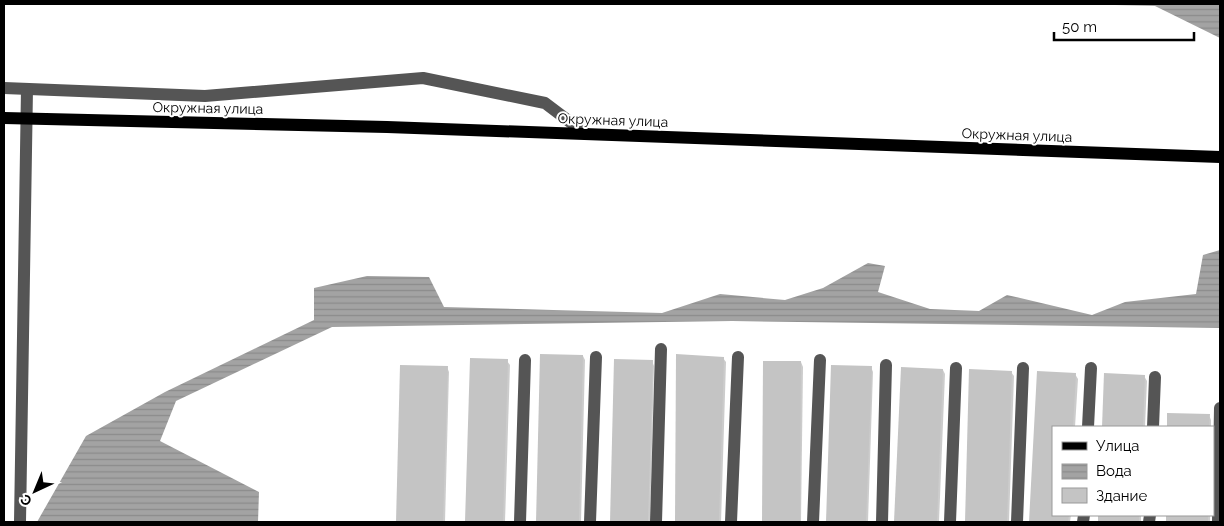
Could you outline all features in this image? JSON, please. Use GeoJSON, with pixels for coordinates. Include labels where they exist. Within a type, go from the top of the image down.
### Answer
{"type":"FeatureCollection","features":[{"type":"Feature","properties":{"kind":"main road","name":"Окружная улица"},"geometry":{"type":"LineString","coordinates":[[4,118],[387,127],[1220,157]]}},
{"type":"Feature","properties":{"kind":"lane"},"geometry":{"type":"LineString","coordinates":[[4,88],[205,96],[423,78],[545,103],[586,134]]}},
{"type":"Feature","properties":{"kind":"lane"},"geometry":{"type":"LineString","coordinates":[[20,522],[27,89]]}},
{"type":"Feature","properties":{"kind":"lane"},"geometry":{"type":"LineString","coordinates":[[656,522],[661,349]]}},
{"type":"Feature","properties":{"kind":"lane"},"geometry":{"type":"LineString","coordinates":[[590,522],[596,357]]}},
{"type":"Feature","properties":{"kind":"lane"},"geometry":{"type":"LineString","coordinates":[[731,522],[738,357]]}},
{"type":"Feature","properties":{"kind":"lane"},"geometry":{"type":"LineString","coordinates":[[520,522],[524,360]]}},
{"type":"Feature","properties":{"kind":"lane"},"geometry":{"type":"LineString","coordinates":[[813,522],[820,360]]}},
{"type":"Feature","properties":{"kind":"lane"},"geometry":{"type":"LineString","coordinates":[[882,522],[886,365]]}},
{"type":"Feature","properties":{"kind":"lane"},"geometry":{"type":"LineString","coordinates":[[950,522],[956,368]]}},
{"type":"Feature","properties":{"kind":"lane"},"geometry":{"type":"LineString","coordinates":[[1017,522],[1023,368]]}},
{"type":"Feature","properties":{"kind":"lane"},"geometry":{"type":"LineString","coordinates":[[1088,426],[1091,368]]}},
{"type":"Feature","properties":{"kind":"lane"},"geometry":{"type":"LineString","coordinates":[[1153,426],[1155,377]]}},
{"type":"Feature","properties":{"kind":"lane"},"geometry":{"type":"LineString","coordinates":[[1218,522],[1220,408]]}},
{"type":"Feature","properties":{"kind":"water"},"geometry":{"type":"Polygon","coordinates":[[[1074,4],[1220,4],[1220,38],[1155,6],[1074,4]]]}},
{"type":"Feature","properties":{"kind":"water"},"geometry":{"type":"Polygon","coordinates":[[[1220,250],[1220,328],[732,321],[332,327],[176,401],[160,441],[259,492],[258,522],[37,522],[86,436],[165,392],[314,320],[314,288],[367,276],[429,277],[444,307],[662,313],[720,294],[785,300],[823,288],[868,263],[885,266],[878,292],[930,309],[979,311],[1007,295],[1092,315],[1125,302],[1196,294],[1203,255],[1220,250]]]}},
{"type":"Feature","properties":{"kind":"building"},"geometry":{"type":"Polygon","coordinates":[[[540,354],[583,355],[579,522],[536,522],[540,354]]]}},
{"type":"Feature","properties":{"kind":"building"},"geometry":{"type":"Polygon","coordinates":[[[676,354],[724,357],[719,522],[675,522],[676,354]]]}},
{"type":"Feature","properties":{"kind":"building"},"geometry":{"type":"Polygon","coordinates":[[[470,358],[508,359],[503,522],[465,522],[470,358]]]}},
{"type":"Feature","properties":{"kind":"building"},"geometry":{"type":"Polygon","coordinates":[[[614,359],[653,360],[648,522],[610,522],[614,359]]]}},
{"type":"Feature","properties":{"kind":"building"},"geometry":{"type":"Polygon","coordinates":[[[763,361],[801,361],[800,522],[762,522],[763,361]]]}},
{"type":"Feature","properties":{"kind":"building"},"geometry":{"type":"Polygon","coordinates":[[[400,365],[448,366],[443,522],[396,522],[400,365]]]}},
{"type":"Feature","properties":{"kind":"building"},"geometry":{"type":"Polygon","coordinates":[[[831,365],[872,366],[866,522],[826,522],[831,365]]]}},
{"type":"Feature","properties":{"kind":"building"},"geometry":{"type":"Polygon","coordinates":[[[901,367],[943,369],[937,522],[894,522],[901,367]]]}},
{"type":"Feature","properties":{"kind":"building"},"geometry":{"type":"Polygon","coordinates":[[[969,369],[1012,371],[1007,522],[965,522],[969,369]]]}},
{"type":"Feature","properties":{"kind":"building"},"geometry":{"type":"Polygon","coordinates":[[[1037,371],[1076,373],[1073,426],[1052,426],[1052,516],[1069,516],[1068,522],[1029,522],[1037,371]]]}},
{"type":"Feature","properties":{"kind":"building"},"geometry":{"type":"Polygon","coordinates":[[[1104,373],[1145,375],[1143,426],[1102,426],[1104,373]]]}},
{"type":"Feature","properties":{"kind":"building"},"geometry":{"type":"Polygon","coordinates":[[[1167,413],[1210,414],[1209,426],[1167,426],[1167,413]]]}},
{"type":"Feature","properties":{"kind":"building"},"geometry":{"type":"Polygon","coordinates":[[[1098,516],[1139,516],[1139,522],[1098,522],[1098,516]]]}},
{"type":"Feature","properties":{"kind":"building"},"geometry":{"type":"Polygon","coordinates":[[[1166,516],[1208,516],[1208,522],[1166,522],[1166,516]]]}}]}
